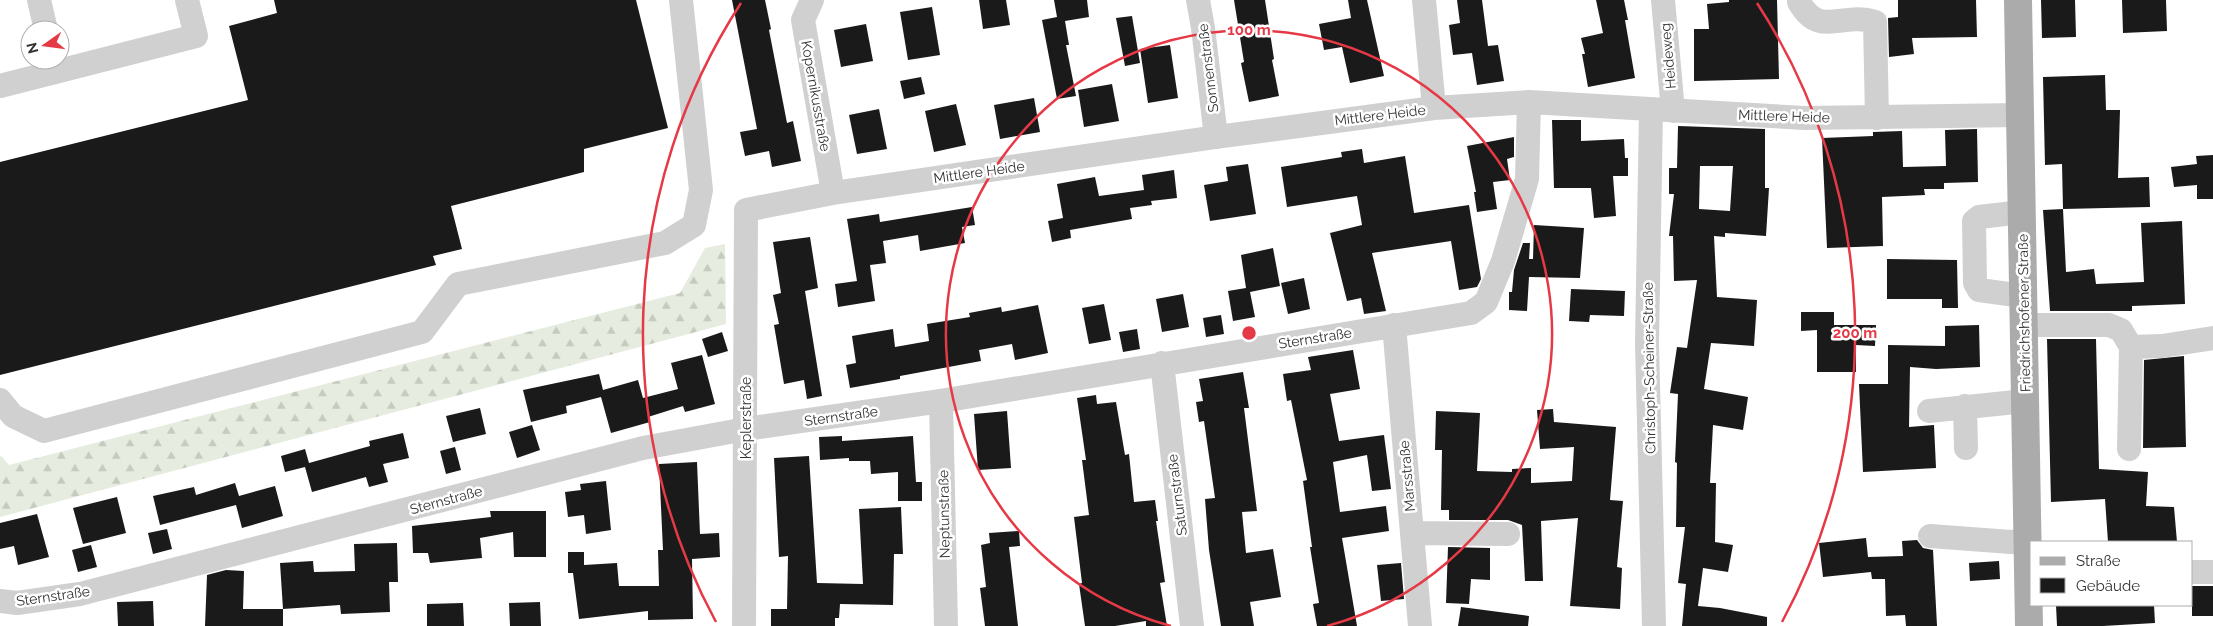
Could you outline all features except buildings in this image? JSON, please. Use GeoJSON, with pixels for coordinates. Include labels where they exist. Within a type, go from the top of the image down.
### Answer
{"type":"FeatureCollection","features":[{"type":"Feature","properties":{"kind":"main road","name":"Friedrichshofener Straße"},"geometry":{"type":"LineString","coordinates":[[2018,0],[2030,626]]}},
{"type":"Feature","properties":{"kind":"street"},"geometry":{"type":"LineString","coordinates":[[38,0],[43,20]]}},
{"type":"Feature","properties":{"kind":"street"},"geometry":{"type":"LineString","coordinates":[[70,63],[196,36],[187,0]]}},
{"type":"Feature","properties":{"kind":"street"},"geometry":{"type":"LineString","coordinates":[[0,400],[13,416],[44,431],[422,332],[458,284],[665,243],[694,225],[701,190],[681,0]]}},
{"type":"Feature","properties":{"kind":"street","name":"Sonnenstraße"},"geometry":{"type":"LineString","coordinates":[[1198,0],[1204,28],[1216,137]]}},
{"type":"Feature","properties":{"kind":"street"},"geometry":{"type":"LineString","coordinates":[[1424,0],[1434,108]]}},
{"type":"Feature","properties":{"kind":"street","name":"Heideweg"},"geometry":{"type":"LineString","coordinates":[[1662,111],[1663,0]]}},
{"type":"Feature","properties":{"kind":"street","name":"Kopernikusstraße"},"geometry":{"type":"LineString","coordinates":[[809,1],[802,20],[833,193]]}},
{"type":"Feature","properties":{"kind":"street"},"geometry":{"type":"LineString","coordinates":[[1799,2],[1806,15],[1818,22],[1864,18],[1875,22],[1877,118]]}},
{"type":"Feature","properties":{"kind":"street"},"geometry":{"type":"LineString","coordinates":[[0,86],[44,70]]}},
{"type":"Feature","properties":{"kind":"street","name":"Mittlere Heide"},"geometry":{"type":"LineString","coordinates":[[746,210],[833,193],[1216,137],[1434,108],[1528,102],[1804,118],[2020,115]]}},
{"type":"Feature","properties":{"kind":"street","name":"Sternstraße"},"geometry":{"type":"LineString","coordinates":[[0,602],[17,603],[80,594],[643,448],[746,429],[941,401],[1471,313],[1486,302],[1503,261],[1527,179],[1528,102]]}},
{"type":"Feature","properties":{"kind":"street","name":"Christoph-Scheiner-Straße"},"geometry":{"type":"LineString","coordinates":[[1654,626],[1647,343],[1662,111]]}},
{"type":"Feature","properties":{"kind":"street","name":"Keplerstraße"},"geometry":{"type":"LineString","coordinates":[[744,626],[746,210]]}},
{"type":"Feature","properties":{"kind":"street"},"geometry":{"type":"LineString","coordinates":[[2022,212],[1979,216],[1974,221],[1975,283],[1979,290],[2023,296]]}},
{"type":"Feature","properties":{"kind":"street","name":"Marsstraße"},"geometry":{"type":"LineString","coordinates":[[1394,325],[1420,626]]}},
{"type":"Feature","properties":{"kind":"street"},"geometry":{"type":"LineString","coordinates":[[2024,325],[2109,325],[2121,330],[2130,347],[2129,449]]}},
{"type":"Feature","properties":{"kind":"street"},"geometry":{"type":"LineString","coordinates":[[2130,347],[2162,346],[2213,338]]}},
{"type":"Feature","properties":{"kind":"street","name":"Saturnstraße"},"geometry":{"type":"LineString","coordinates":[[1162,363],[1192,626]]}},
{"type":"Feature","properties":{"kind":"street","name":"Neptunstraße"},"geometry":{"type":"LineString","coordinates":[[941,401],[946,626]]}},
{"type":"Feature","properties":{"kind":"street"},"geometry":{"type":"LineString","coordinates":[[1929,411],[2025,401]]}},
{"type":"Feature","properties":{"kind":"street"},"geometry":{"type":"LineString","coordinates":[[1965,406],[1966,448]]}},
{"type":"Feature","properties":{"kind":"street"},"geometry":{"type":"LineString","coordinates":[[1412,533],[1508,534]]}},
{"type":"Feature","properties":{"kind":"street"},"geometry":{"type":"LineString","coordinates":[[1930,536],[2011,542],[2028,540]]}},
{"type":"Feature","properties":{"kind":"street"},"geometry":{"type":"LineString","coordinates":[[2193,572],[2213,572]]}},
{"type":"Feature","properties":{"kind":"green space"},"geometry":{"type":"Polygon","coordinates":[[[725,244],[726,324],[0,517],[0,455],[9,465],[680,293],[705,248],[725,244]]]}}]}
